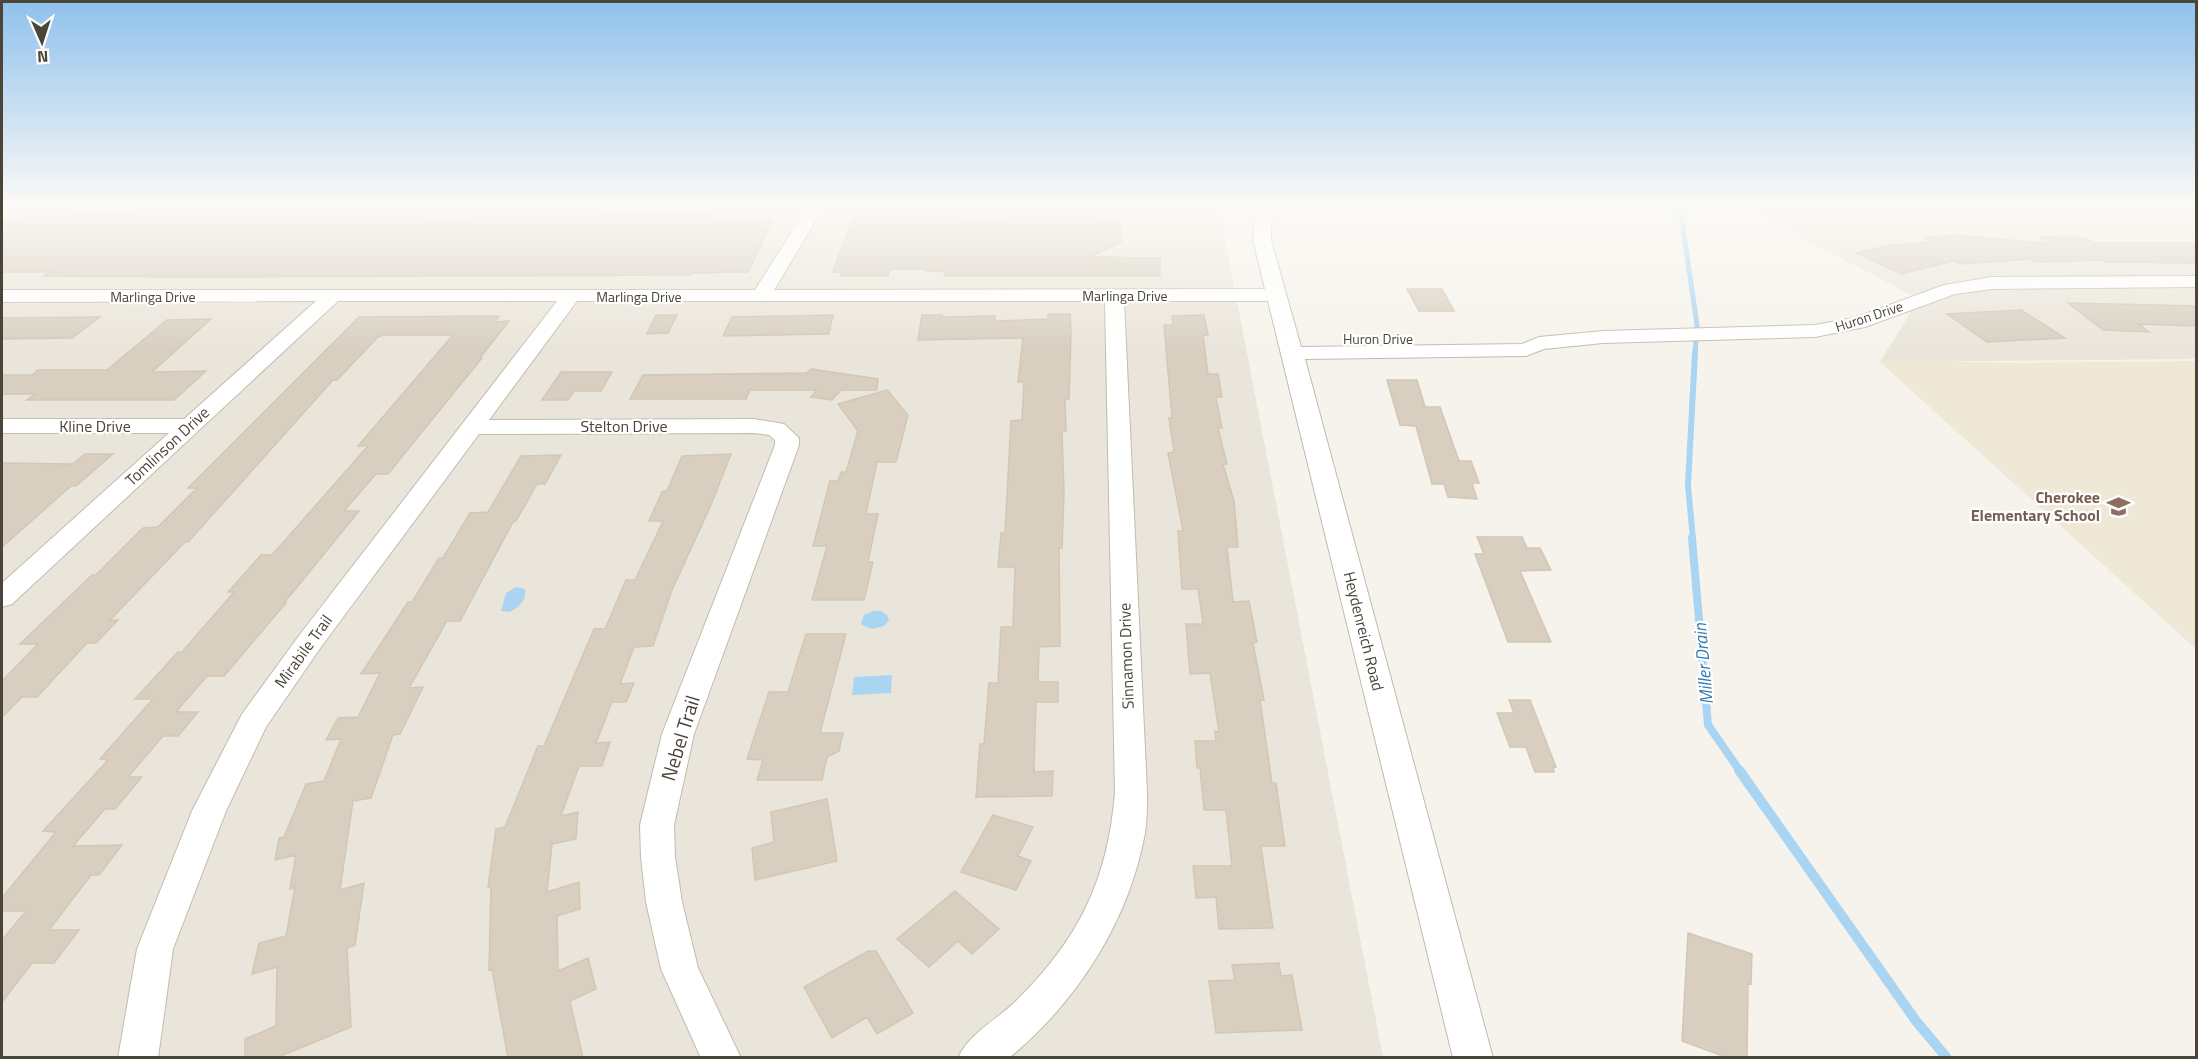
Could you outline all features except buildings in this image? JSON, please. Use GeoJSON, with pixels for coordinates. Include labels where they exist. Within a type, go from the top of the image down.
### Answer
{"type":"FeatureCollection","features":[{"type":"Feature","properties":{"kind":"street"},"geometry":{"type":"LineString","coordinates":[[761,296],[788,252]]}},
{"type":"Feature","properties":{"kind":"street","name":"Heydenreich Road"},"geometry":{"type":"LineString","coordinates":[[1265,252],[1473,1058]]}},
{"type":"Feature","properties":{"kind":"street","name":"Huron Drive"},"geometry":{"type":"LineString","coordinates":[[1291,346],[1453,344],[1526,350],[1539,343],[1603,337],[1791,333],[1858,323],[1935,294],[1992,283],[2196,282]]}},
{"type":"Feature","properties":{"kind":"street","name":"Sinnamon Drive"},"geometry":{"type":"LineString","coordinates":[[978,1058],[1016,1027],[1047,995],[1080,955],[1119,872],[1128,831],[1130,780],[1113,295]]}},
{"type":"Feature","properties":{"kind":"street","name":"Marlinga Drive"},"geometry":{"type":"LineString","coordinates":[[2,296],[1276,295]]}},
{"type":"Feature","properties":{"kind":"street","name":"Tomlinson Drive"},"geometry":{"type":"LineString","coordinates":[[2,598],[188,426],[334,296]]}},
{"type":"Feature","properties":{"kind":"street","name":"Mirabile Trail"},"geometry":{"type":"LineString","coordinates":[[138,1058],[155,949],[205,821],[250,729],[269,697],[311,640],[571,296]]}},
{"type":"Feature","properties":{"kind":"street","name":"Kline Drive"},"geometry":{"type":"LineString","coordinates":[[2,426],[188,426]]}},
{"type":"Feature","properties":{"kind":"street","name":"Stelton Drive"},"geometry":{"type":"LineString","coordinates":[[472,427],[754,426],[776,429]]}},
{"type":"Feature","properties":{"kind":"street","name":"Nebel Trail"},"geometry":{"type":"LineString","coordinates":[[721,1058],[680,969],[664,902],[658,857],[657,825],[678,734],[787,445],[787,438],[776,429]]}},
{"type":"Feature","properties":{"kind":"shaded area"},"geometry":{"type":"Polygon","coordinates":[[[2,252],[1228,252],[1383,1057],[2,1058],[2,252]]]}},
{"type":"Feature","properties":{"kind":"shaded area"},"geometry":{"type":"Polygon","coordinates":[[[1831,252],[2196,252],[2196,359],[1880,362],[1919,299],[1831,252]]]}},
{"type":"Feature","properties":{"kind":"shaded area","name":"Cherokee Elementary School"},"geometry":{"type":"Polygon","coordinates":[[[2196,361],[2196,649],[1880,362],[2008,363],[2196,361]]]}},
{"type":"Feature","properties":{"kind":"water"},"geometry":{"type":"Polygon","coordinates":[[[516,587],[525,589],[522,603],[510,612],[501,611],[506,593],[516,587]]]}},
{"type":"Feature","properties":{"kind":"water"},"geometry":{"type":"Polygon","coordinates":[[[873,611],[881,611],[887,615],[889,620],[884,626],[872,629],[861,624],[864,615],[873,611]]]}},
{"type":"Feature","properties":{"kind":"water"},"geometry":{"type":"Polygon","coordinates":[[[892,675],[891,693],[852,695],[854,677],[892,675]]]}},
{"type":"Feature","properties":{"kind":"waterway","name":"Miller Drain"},"geometry":{"type":"LineString","coordinates":[[1687,252],[1697,325],[1695,353]]}},
{"type":"Feature","properties":{"kind":"waterway","name":"Miller Drain"},"geometry":{"type":"LineString","coordinates":[[1693,539],[1688,485],[1695,352]]}},
{"type":"Feature","properties":{"kind":"waterway","name":"Miller Drain"},"geometry":{"type":"LineString","coordinates":[[1692,538],[1708,725],[1740,771]]}},
{"type":"Feature","properties":{"kind":"waterway","name":"Miller Drain"},"geometry":{"type":"LineString","coordinates":[[1739,770],[1916,1021],[1947,1058]]}},
{"type":"Feature","properties":{"kind":"place","name":"Cherokee Elementary School"},"geometry":{"type":"Point","coordinates":[2118,506]}}]}
